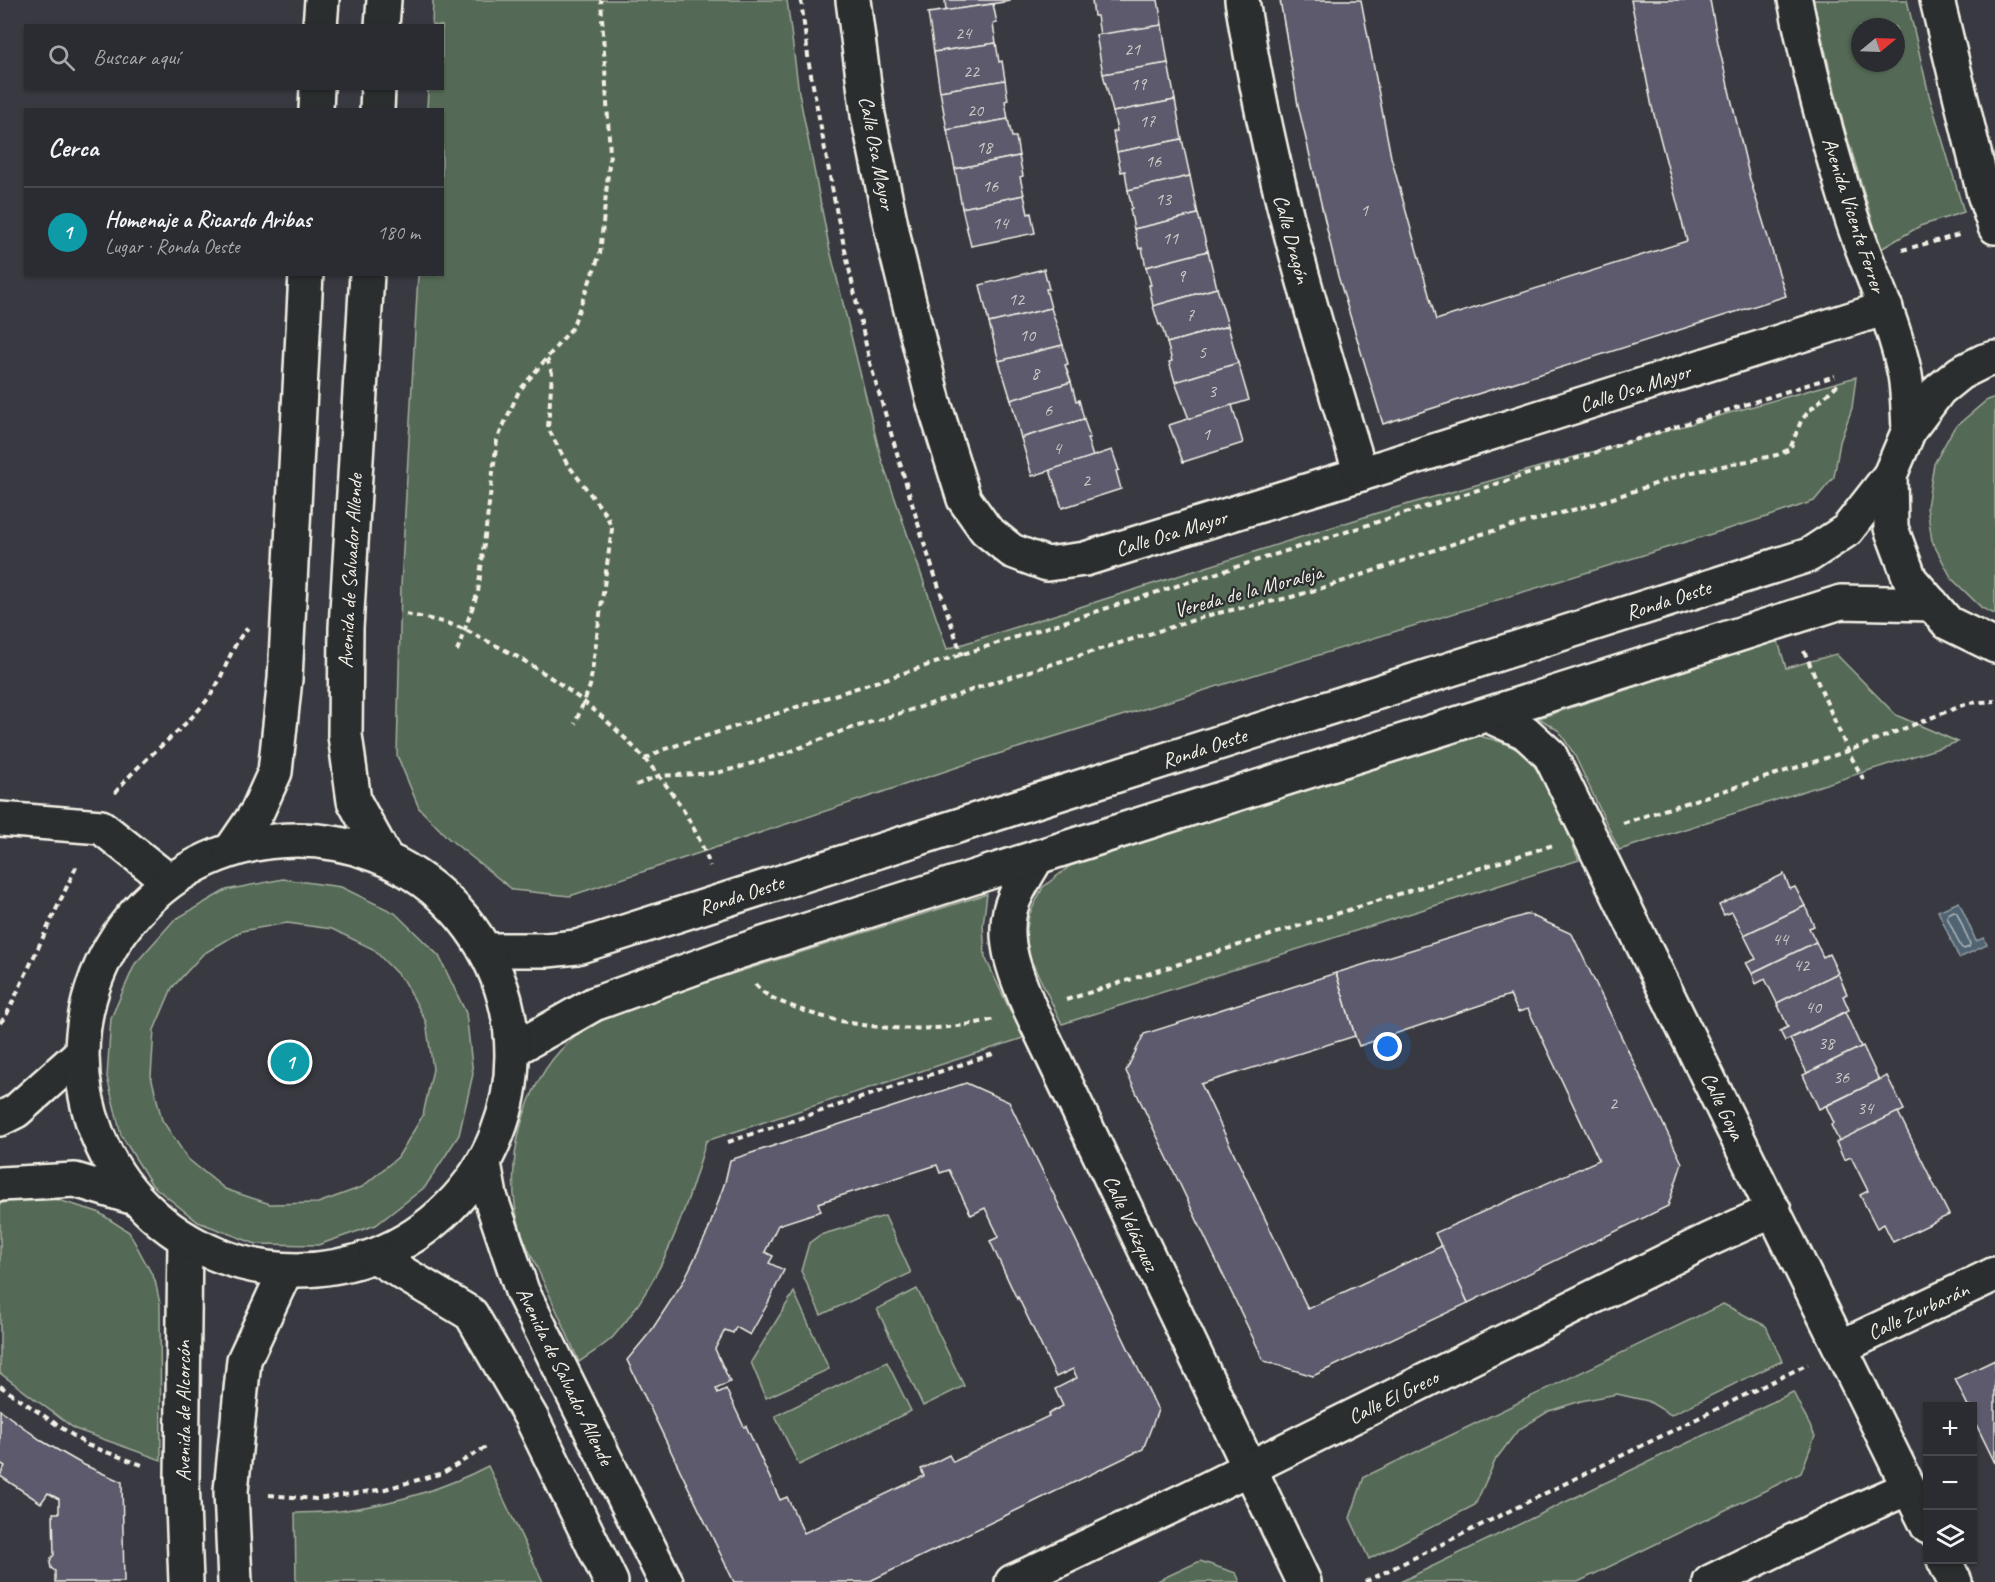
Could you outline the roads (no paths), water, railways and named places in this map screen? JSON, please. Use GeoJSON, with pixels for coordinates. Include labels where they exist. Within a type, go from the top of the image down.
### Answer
{"type":"FeatureCollection","features":[{"type":"Feature","properties":{"kind":"main road"},"geometry":{"type":"LineString","coordinates":[[320,24],[322,0]]}},
{"type":"Feature","properties":{"kind":"main road"},"geometry":{"type":"LineString","coordinates":[[382,24],[384,0]]}},
{"type":"Feature","properties":{"kind":"main road","name":"Calle Osa Mayor"},"geometry":{"type":"LineString","coordinates":[[853,0],[868,115],[896,249],[934,403],[964,499],[986,530],[1011,551],[1047,564],[1085,559],[1886,308]]}},
{"type":"Feature","properties":{"kind":"main road","name":"Calle Dragón"},"geometry":{"type":"LineString","coordinates":[[1242,0],[1253,73],[1283,206],[1320,344],[1361,474]]}},
{"type":"Feature","properties":{"kind":"main road","name":"Avenida Vicente Ferrer"},"geometry":{"type":"LineString","coordinates":[[1795,0],[1807,62],[1851,218],[1886,308],[1905,378],[1909,430]]}},
{"type":"Feature","properties":{"kind":"main road"},"geometry":{"type":"LineString","coordinates":[[1937,0],[1984,194],[1980,230]]}},
{"type":"Feature","properties":{"kind":"main road"},"geometry":{"type":"LineString","coordinates":[[316,108],[317,90]]}},
{"type":"Feature","properties":{"kind":"main road"},"geometry":{"type":"LineString","coordinates":[[377,108],[378,90]]}},
{"type":"Feature","properties":{"kind":"main road"},"geometry":{"type":"LineString","coordinates":[[231,849],[257,812],[275,772],[285,680],[306,276]]}},
{"type":"Feature","properties":{"kind":"main road","name":"Avenida de Salvador Allende"},"geometry":{"type":"LineString","coordinates":[[367,276],[346,628],[345,735],[354,801],[386,859]]}},
{"type":"Feature","properties":{"kind":"main road"},"geometry":{"type":"LineString","coordinates":[[1995,358],[1960,373],[1946,384],[1909,430],[1890,475],[1891,528],[1910,579],[1948,623],[1995,646]]}},
{"type":"Feature","properties":{"kind":"main road","name":"Ronda Oeste"},"geometry":{"type":"LineString","coordinates":[[485,950],[547,950],[577,947],[1809,555],[1847,530],[1890,475]]}},
{"type":"Feature","properties":{"kind":"main road"},"geometry":{"type":"LineString","coordinates":[[513,1050],[594,1004],[746,949],[1841,602],[1932,603]]}},
{"type":"Feature","properties":{"kind":"main road","name":"Calle Goya"},"geometry":{"type":"LineString","coordinates":[[1486,715],[1525,732],[1550,755],[1923,1517]]}},
{"type":"Feature","properties":{"kind":"main road"},"geometry":{"type":"LineString","coordinates":[[0,819],[101,827],[168,881]]}},
{"type":"Feature","properties":{"kind":"main road"},"geometry":{"type":"LineString","coordinates":[[283,840],[336,843],[386,859],[426,882],[459,913],[485,950],[505,998],[513,1050],[506,1108],[484,1163],[438,1220],[376,1257],[331,1269],[285,1272],[233,1262],[185,1240],[135,1198],[105,1154],[87,1105],[81,1053],[92,987],[122,928],[168,881],[231,849],[283,840]]}},
{"type":"Feature","properties":{"kind":"main road","name":"Calle Velázquez"},"geometry":{"type":"LineString","coordinates":[[1037,857],[1010,911],[1008,937],[1015,973],[1030,1009],[1304,1582]]}},
{"type":"Feature","properties":{"kind":"main road"},"geometry":{"type":"LineString","coordinates":[[0,1119],[16,1111],[81,1053]]}},
{"type":"Feature","properties":{"kind":"main road","name":"Avenida de Salvador Allende"},"geometry":{"type":"LineString","coordinates":[[484,1163],[490,1196],[522,1291],[666,1582]]}},
{"type":"Feature","properties":{"kind":"main road"},"geometry":{"type":"LineString","coordinates":[[0,1184],[75,1180],[135,1198]]}},
{"type":"Feature","properties":{"kind":"main road","name":"Calle El Greco"},"geometry":{"type":"LineString","coordinates":[[1012,1582],[1249,1468],[1708,1240],[1774,1210]]}},
{"type":"Feature","properties":{"kind":"main road","name":"Avenida de Alcorcón"},"geometry":{"type":"LineString","coordinates":[[185,1240],[182,1479],[186,1582]]}},
{"type":"Feature","properties":{"kind":"main road"},"geometry":{"type":"LineString","coordinates":[[376,1257],[471,1314],[532,1419],[611,1582]]}},
{"type":"Feature","properties":{"kind":"main road"},"geometry":{"type":"LineString","coordinates":[[235,1582],[231,1491],[244,1360],[285,1272]]}},
{"type":"Feature","properties":{"kind":"main road","name":"Calle Zurbarán"},"geometry":{"type":"LineString","coordinates":[[1841,1347],[1995,1274]]}},
{"type":"Feature","properties":{"kind":"main road"},"geometry":{"type":"LineString","coordinates":[[1710,1582],[1840,1518],[1908,1488]]}},
{"type":"Feature","properties":{"kind":"main road"},"geometry":{"type":"LineString","coordinates":[[1946,1564],[1955,1582]]}},
{"type":"Feature","properties":{"kind":"water"},"geometry":{"type":"Polygon","coordinates":[[[1959,902],[1976,941],[1984,938],[1987,945],[1959,958],[1938,911],[1959,902]]]}},
{"type":"Feature","properties":{"kind":"place","name":"Homenaje a Ricardo Aribas"},"geometry":{"type":"Point","coordinates":[290,1062]}}]}
